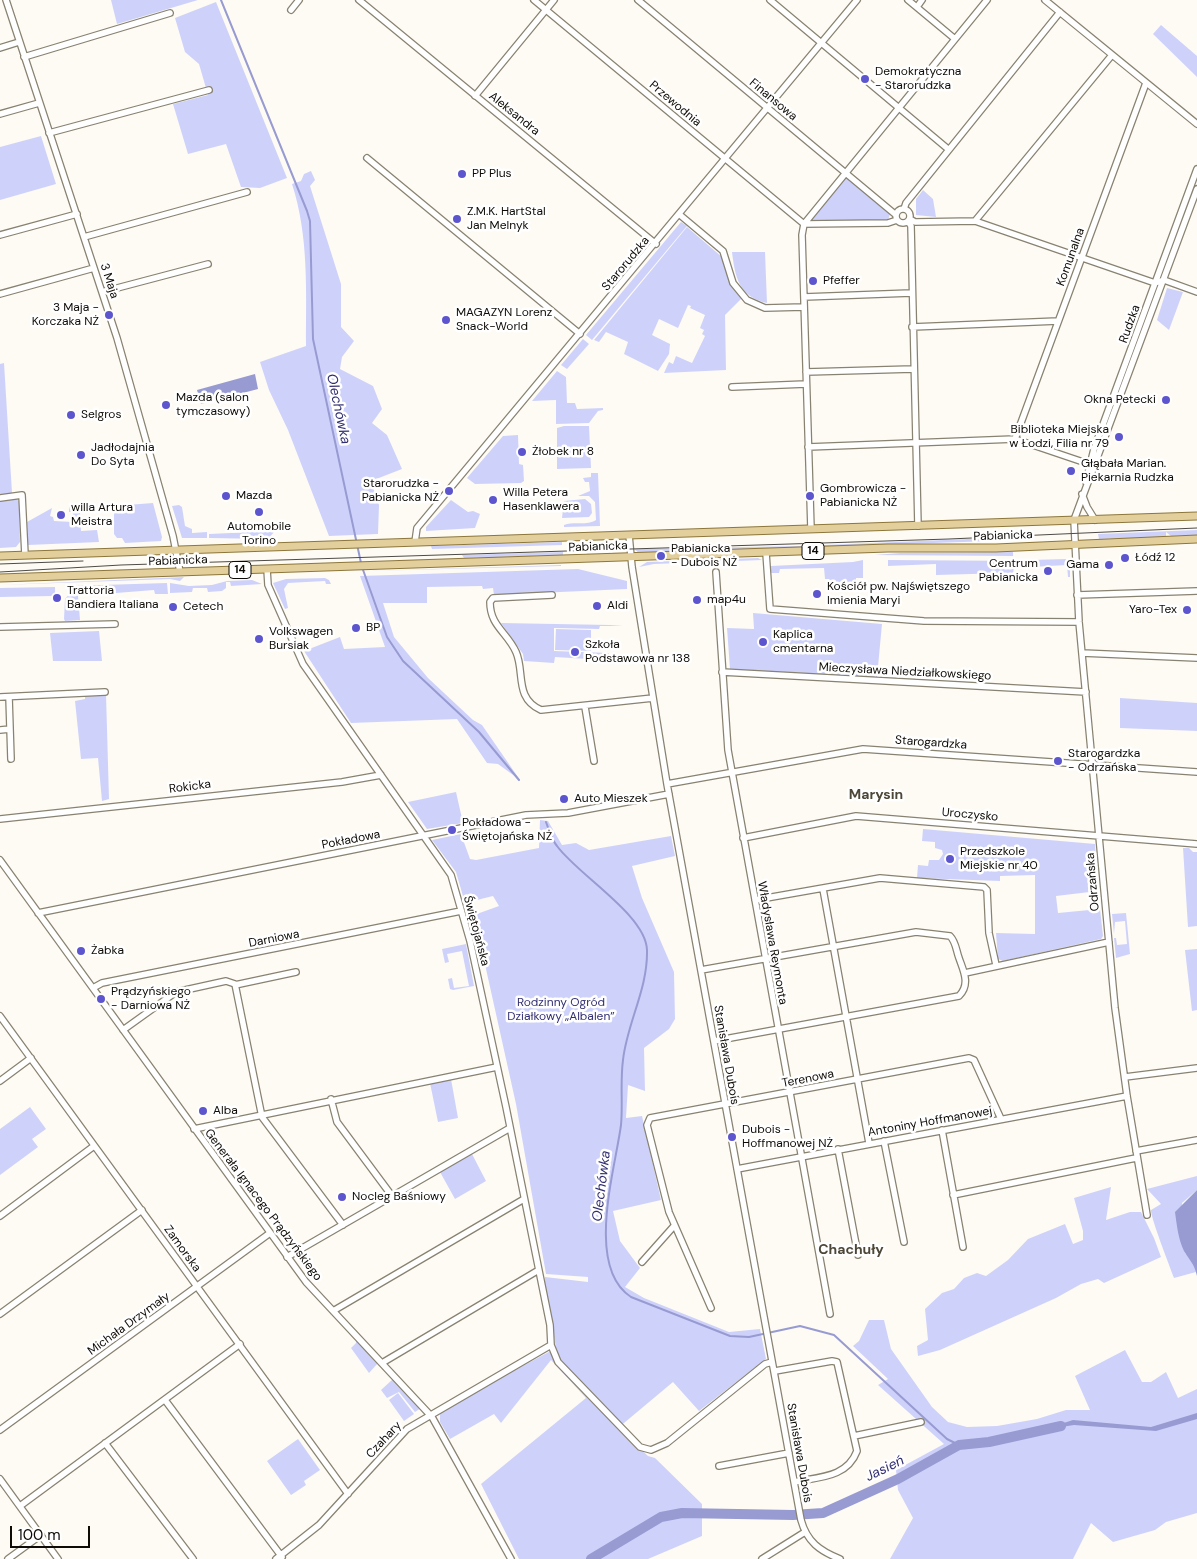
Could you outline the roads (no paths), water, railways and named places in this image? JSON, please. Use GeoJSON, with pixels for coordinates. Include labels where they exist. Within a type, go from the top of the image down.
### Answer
{"type":"FeatureCollection","features":[{"type":"Feature","properties":{"kind":"main road","name":"Pabianicka"},"geometry":{"type":"LineString","coordinates":[[0,556],[1197,516]]}},
{"type":"Feature","properties":{"kind":"main road","name":"Pabianicka"},"geometry":{"type":"LineString","coordinates":[[0,578],[630,557],[1075,545],[1197,539]]}},
{"type":"Feature","properties":{"kind":"street","name":"3 Maja"},"geometry":{"type":"LineString","coordinates":[[6,0],[136,400],[176,550],[180,572]]}},
{"type":"Feature","properties":{"kind":"street"},"geometry":{"type":"LineString","coordinates":[[291,10],[299,0]]}},
{"type":"Feature","properties":{"kind":"street","name":"Aleksandra"},"geometry":{"type":"LineString","coordinates":[[359,0],[656,244]]}},
{"type":"Feature","properties":{"kind":"street","name":"Przewodnia"},"geometry":{"type":"LineString","coordinates":[[534,0],[804,224]]}},
{"type":"Feature","properties":{"kind":"street"},"geometry":{"type":"LineString","coordinates":[[475,96],[554,0]]}},
{"type":"Feature","properties":{"kind":"street","name":"Finansowa"},"geometry":{"type":"LineString","coordinates":[[638,0],[845,172],[896,217]]}},
{"type":"Feature","properties":{"kind":"street"},"geometry":{"type":"LineString","coordinates":[[770,0],[948,149]]}},
{"type":"Feature","properties":{"kind":"street","name":"Starorudzka"},"geometry":{"type":"LineString","coordinates":[[415,542],[418,528],[858,0]]}},
{"type":"Feature","properties":{"kind":"street"},"geometry":{"type":"LineString","coordinates":[[908,0],[955,39]]}},
{"type":"Feature","properties":{"kind":"street"},"geometry":{"type":"LineString","coordinates":[[916,7],[922,0]]}},
{"type":"Feature","properties":{"kind":"street"},"geometry":{"type":"LineString","coordinates":[[811,529],[802,235],[804,224],[898,107],[988,0]]}},
{"type":"Feature","properties":{"kind":"street"},"geometry":{"type":"LineString","coordinates":[[1045,0],[1197,124]]}},
{"type":"Feature","properties":{"kind":"street"},"geometry":{"type":"LineString","coordinates":[[904,209],[906,203],[948,149],[1060,12]]}},
{"type":"Feature","properties":{"kind":"street"},"geometry":{"type":"LineString","coordinates":[[24,57],[170,13]]}},
{"type":"Feature","properties":{"kind":"street"},"geometry":{"type":"LineString","coordinates":[[0,48],[20,42]]}},
{"type":"Feature","properties":{"kind":"street"},"geometry":{"type":"LineString","coordinates":[[975,221],[1112,55]]}},
{"type":"Feature","properties":{"kind":"street","name":"Komunalna"},"geometry":{"type":"LineString","coordinates":[[1015,439],[1146,83]]}},
{"type":"Feature","properties":{"kind":"street"},"geometry":{"type":"LineString","coordinates":[[50,133],[209,90]]}},
{"type":"Feature","properties":{"kind":"street"},"geometry":{"type":"LineString","coordinates":[[0,114],[39,103]]}},
{"type":"Feature","properties":{"kind":"street"},"geometry":{"type":"LineString","coordinates":[[367,158],[580,334]]}},
{"type":"Feature","properties":{"kind":"street","name":"Rudzka"},"geometry":{"type":"LineString","coordinates":[[1085,486],[1089,464],[1197,169]]}},
{"type":"Feature","properties":{"kind":"street","name":"Rudzka"},"geometry":{"type":"LineString","coordinates":[[1075,545],[1074,520],[1082,494],[1094,470],[1195,201],[1197,189]]}},
{"type":"Feature","properties":{"kind":"street"},"geometry":{"type":"LineString","coordinates":[[84,237],[247,192]]}},
{"type":"Feature","properties":{"kind":"street"},"geometry":{"type":"LineString","coordinates":[[804,224],[888,223],[896,217],[898,211],[904,209],[909,211],[911,226],[911,293],[918,526]]}},
{"type":"Feature","properties":{"kind":"street"},"geometry":{"type":"LineString","coordinates":[[0,235],[77,214]]}},
{"type":"Feature","properties":{"kind":"street"},"geometry":{"type":"LineString","coordinates":[[680,215],[723,251],[733,283],[747,300],[765,308],[804,307]]}},
{"type":"Feature","properties":{"kind":"street"},"geometry":{"type":"LineString","coordinates":[[896,217],[902,223],[909,220],[915,222],[975,221],[1155,283],[1164,280],[1197,292]]}},
{"type":"Feature","properties":{"kind":"street"},"geometry":{"type":"LineString","coordinates":[[102,292],[208,264]]}},
{"type":"Feature","properties":{"kind":"street"},"geometry":{"type":"LineString","coordinates":[[0,294],[94,268]]}},
{"type":"Feature","properties":{"kind":"street"},"geometry":{"type":"LineString","coordinates":[[804,298],[911,293]]}},
{"type":"Feature","properties":{"kind":"street"},"geometry":{"type":"LineString","coordinates":[[912,327],[1058,321]]}},
{"type":"Feature","properties":{"kind":"street"},"geometry":{"type":"LineString","coordinates":[[806,372],[913,369]]}},
{"type":"Feature","properties":{"kind":"street"},"geometry":{"type":"LineString","coordinates":[[732,387],[806,384]]}},
{"type":"Feature","properties":{"kind":"street"},"geometry":{"type":"LineString","coordinates":[[808,447],[1015,439],[1089,464]]}},
{"type":"Feature","properties":{"kind":"street"},"geometry":{"type":"LineString","coordinates":[[1082,494],[1095,520]]}},
{"type":"Feature","properties":{"kind":"street"},"geometry":{"type":"LineString","coordinates":[[0,498],[22,495],[25,555]]}},
{"type":"Feature","properties":{"kind":"street","name":"Stanisława Dubois"},"geometry":{"type":"LineString","coordinates":[[629,535],[630,557],[667,784],[801,1520],[805,1532],[814,1544],[832,1558],[840,1559]]}},
{"type":"Feature","properties":{"kind":"street","name":"Odrzańska"},"geometry":{"type":"LineString","coordinates":[[1075,545],[1079,622],[1109,942],[1124,1077],[1147,1215]]}},
{"type":"Feature","properties":{"kind":"street"},"geometry":{"type":"LineString","coordinates":[[766,553],[770,609],[924,621],[1079,622]]}},
{"type":"Feature","properties":{"kind":"street","name":"Świętojańska"},"geometry":{"type":"LineString","coordinates":[[267,569],[269,587],[300,658],[450,871],[470,940],[550,1324],[551,1345]]}},
{"type":"Feature","properties":{"kind":"street","name":"Władysława Reymonta"},"geometry":{"type":"LineString","coordinates":[[716,572],[724,713],[732,772],[830,1314]]}},
{"type":"Feature","properties":{"kind":"street"},"geometry":{"type":"LineString","coordinates":[[1077,595],[1197,591]]}},
{"type":"Feature","properties":{"kind":"street"},"geometry":{"type":"LineString","coordinates":[[552,595],[491,599],[492,618],[518,657],[520,683],[526,696],[536,707],[541,710],[585,707],[653,698]]}},
{"type":"Feature","properties":{"kind":"street"},"geometry":{"type":"LineString","coordinates":[[0,627],[115,624]]}},
{"type":"Feature","properties":{"kind":"street"},"geometry":{"type":"LineString","coordinates":[[1082,653],[1197,658]]}},
{"type":"Feature","properties":{"kind":"street","name":"Mieczysława Niedziałkowskiego"},"geometry":{"type":"LineString","coordinates":[[722,672],[1086,692]]}},
{"type":"Feature","properties":{"kind":"street"},"geometry":{"type":"LineString","coordinates":[[0,697],[105,692]]}},
{"type":"Feature","properties":{"kind":"street"},"geometry":{"type":"LineString","coordinates":[[10,697],[11,759]]}},
{"type":"Feature","properties":{"kind":"street"},"geometry":{"type":"LineString","coordinates":[[585,707],[594,760]]}},
{"type":"Feature","properties":{"kind":"street"},"geometry":{"type":"LineString","coordinates":[[0,730],[10,730]]}},
{"type":"Feature","properties":{"kind":"street","name":"Starogardzka"},"geometry":{"type":"LineString","coordinates":[[667,784],[863,749],[1197,772]]}},
{"type":"Feature","properties":{"kind":"street","name":"Rokicka"},"geometry":{"type":"LineString","coordinates":[[0,819],[252,790],[342,782],[381,775]]}},
{"type":"Feature","properties":{"kind":"street","name":"Pokładowa"},"geometry":{"type":"LineString","coordinates":[[38,913],[526,815],[568,813],[669,794]]}},
{"type":"Feature","properties":{"kind":"street","name":"Uroczysko"},"geometry":{"type":"LineString","coordinates":[[743,838],[851,816],[1197,844]]}},
{"type":"Feature","properties":{"kind":"street","name":"Generała Ignacego Prądzyńskiego"},"geometry":{"type":"LineString","coordinates":[[0,860],[287,1258],[306,1282],[429,1414],[511,1559]]}},
{"type":"Feature","properties":{"kind":"street"},"geometry":{"type":"LineString","coordinates":[[755,900],[880,878],[986,888],[989,934],[996,965]]}},
{"type":"Feature","properties":{"kind":"street"},"geometry":{"type":"LineString","coordinates":[[823,889],[869,1143]]}},
{"type":"Feature","properties":{"kind":"street","name":"Darniowa"},"geometry":{"type":"LineString","coordinates":[[92,988],[102,983],[461,911]]}},
{"type":"Feature","properties":{"kind":"street"},"geometry":{"type":"LineString","coordinates":[[700,970],[834,948],[916,932],[950,936],[966,973],[961,994],[714,1041]]}},
{"type":"Feature","properties":{"kind":"street"},"geometry":{"type":"LineString","coordinates":[[966,973],[1109,942]]}},
{"type":"Feature","properties":{"kind":"street"},"geometry":{"type":"LineString","coordinates":[[123,1030],[176,992],[226,981],[235,984],[296,972]]}},
{"type":"Feature","properties":{"kind":"street"},"geometry":{"type":"LineString","coordinates":[[235,984],[261,1113],[342,1225]]}},
{"type":"Feature","properties":{"kind":"street","name":"Zamorska"},"geometry":{"type":"LineString","coordinates":[[0,1016],[348,1494]]}},
{"type":"Feature","properties":{"kind":"street"},"geometry":{"type":"LineString","coordinates":[[0,1081],[31,1058]]}},
{"type":"Feature","properties":{"kind":"street","name":"Terenowa"},"geometry":{"type":"LineString","coordinates":[[674,1226],[666,1203],[648,1121],[789,1092],[972,1058],[1001,1119]]}},
{"type":"Feature","properties":{"kind":"street"},"geometry":{"type":"LineString","coordinates":[[194,1128],[497,1067]]}},
{"type":"Feature","properties":{"kind":"street"},"geometry":{"type":"LineString","coordinates":[[1124,1077],[1197,1068]]}},
{"type":"Feature","properties":{"kind":"street","name":"Antoniny Hoffmanowej"},"geometry":{"type":"LineString","coordinates":[[737,1169],[1127,1096]]}},
{"type":"Feature","properties":{"kind":"street"},"geometry":{"type":"LineString","coordinates":[[331,1100],[337,1122],[392,1196]]}},
{"type":"Feature","properties":{"kind":"street"},"geometry":{"type":"LineString","coordinates":[[287,1258],[510,1128]]}},
{"type":"Feature","properties":{"kind":"street"},"geometry":{"type":"LineString","coordinates":[[942,1130],[963,1247]]}},
{"type":"Feature","properties":{"kind":"street"},"geometry":{"type":"LineString","coordinates":[[953,1195],[1197,1140]]}},
{"type":"Feature","properties":{"kind":"street"},"geometry":{"type":"LineString","coordinates":[[884,1141],[904,1242]]}},
{"type":"Feature","properties":{"kind":"street"},"geometry":{"type":"LineString","coordinates":[[0,1216],[94,1146]]}},
{"type":"Feature","properties":{"kind":"street"},"geometry":{"type":"LineString","coordinates":[[838,1149],[858,1255]]}},
{"type":"Feature","properties":{"kind":"street"},"geometry":{"type":"LineString","coordinates":[[333,1310],[524,1199]]}},
{"type":"Feature","properties":{"kind":"street"},"geometry":{"type":"LineString","coordinates":[[0,1314],[142,1210]]}},
{"type":"Feature","properties":{"kind":"street"},"geometry":{"type":"LineString","coordinates":[[642,1262],[674,1226],[711,1308]]}},
{"type":"Feature","properties":{"kind":"street","name":"Michała Drzymały"},"geometry":{"type":"LineString","coordinates":[[0,1430],[270,1233]]}},
{"type":"Feature","properties":{"kind":"street"},"geometry":{"type":"LineString","coordinates":[[382,1363],[538,1271]]}},
{"type":"Feature","properties":{"kind":"street"},"geometry":{"type":"LineString","coordinates":[[20,1506],[240,1344]]}},
{"type":"Feature","properties":{"kind":"street"},"geometry":{"type":"LineString","coordinates":[[551,1345],[565,1371],[640,1447],[651,1450],[667,1443],[765,1364],[772,1362]]}},
{"type":"Feature","properties":{"kind":"street","name":"Czahary"},"geometry":{"type":"LineString","coordinates":[[280,1558],[312,1532],[402,1433],[429,1414],[551,1345]]}},
{"type":"Feature","properties":{"kind":"street"},"geometry":{"type":"LineString","coordinates":[[774,1371],[832,1361],[837,1362],[857,1452],[850,1464],[838,1474],[794,1482]]}},
{"type":"Feature","properties":{"kind":"street"},"geometry":{"type":"LineString","coordinates":[[165,1400],[280,1558]]}},
{"type":"Feature","properties":{"kind":"street"},"geometry":{"type":"LineString","coordinates":[[854,1436],[921,1422]]}},
{"type":"Feature","properties":{"kind":"street"},"geometry":{"type":"LineString","coordinates":[[105,1443],[193,1559]]}},
{"type":"Feature","properties":{"kind":"street"},"geometry":{"type":"LineString","coordinates":[[719,1466],[789,1454]]}},
{"type":"Feature","properties":{"kind":"street"},"geometry":{"type":"LineString","coordinates":[[1,1482],[58,1559]]}},
{"type":"Feature","properties":{"kind":"street"},"geometry":{"type":"LineString","coordinates":[[762,1559],[805,1532]]}},
{"type":"Feature","properties":{"kind":"street"},"geometry":{"type":"LineString","coordinates":[[8,1559],[41,1535]]}},
{"type":"Feature","properties":{"kind":"waterway","name":"Olechówka"},"geometry":{"type":"LineString","coordinates":[[221,0],[310,221],[313,339],[361,563]]}},
{"type":"Feature","properties":{"kind":"waterway","name":"Olechówka"},"geometry":{"type":"LineString","coordinates":[[362,567],[387,637],[403,661],[479,732],[519,780]]}},
{"type":"Feature","properties":{"kind":"waterway","name":"Olechówka"},"geometry":{"type":"LineString","coordinates":[[546,822],[557,846],[580,870],[624,909],[644,937],[647,950],[641,992],[625,1046],[621,1125],[606,1217],[606,1241],[609,1264],[617,1283],[631,1297],[730,1336],[749,1337],[800,1326],[834,1335],[947,1439],[959,1445]]}},
{"type":"Feature","properties":{"kind":"waterway","name":"Jasień"},"geometry":{"type":"LineString","coordinates":[[591,1559],[661,1517],[682,1513],[793,1515],[823,1513],[898,1479],[959,1445],[989,1442],[1061,1426]]}},
{"type":"Feature","properties":{"kind":"tram line"},"geometry":{"type":"LineString","coordinates":[[0,572],[121,565],[949,539],[1197,528]]}},
{"type":"Feature","properties":{"kind":"tram line"},"geometry":{"type":"LineString","coordinates":[[0,564],[83,561]]}},
{"type":"Feature","properties":{"kind":"place","name":"Demokratyczna - Starorudzka"},"geometry":{"type":"Point","coordinates":[865,79]}},
{"type":"Feature","properties":{"kind":"place","name":"PP Plus"},"geometry":{"type":"Point","coordinates":[462,174]}},
{"type":"Feature","properties":{"kind":"place","name":"Z.M.K. HartStal Jan Melnyk"},"geometry":{"type":"Point","coordinates":[457,219]}},
{"type":"Feature","properties":{"kind":"place","name":"Pfeffer"},"geometry":{"type":"Point","coordinates":[813,281]}},
{"type":"Feature","properties":{"kind":"place","name":"3 Maja - Korczaka NŻ"},"geometry":{"type":"Point","coordinates":[109,315]}},
{"type":"Feature","properties":{"kind":"place","name":"MAGAZYN Lorenz Snack-World"},"geometry":{"type":"Point","coordinates":[446,320]}},
{"type":"Feature","properties":{"kind":"place","name":"Okna Petecki"},"geometry":{"type":"Point","coordinates":[1166,400]}},
{"type":"Feature","properties":{"kind":"place","name":"Mazda (salon tymczasowy)"},"geometry":{"type":"Point","coordinates":[166,405]}},
{"type":"Feature","properties":{"kind":"place","name":"Selgros"},"geometry":{"type":"Point","coordinates":[71,415]}},
{"type":"Feature","properties":{"kind":"place","name":"Biblioteka Miejska w Łodzi, Filia nr 79"},"geometry":{"type":"Point","coordinates":[1119,437]}},
{"type":"Feature","properties":{"kind":"place","name":"Żłobek nr 8"},"geometry":{"type":"Point","coordinates":[522,452]}},
{"type":"Feature","properties":{"kind":"place","name":"Jadłodajnia Do Syta"},"geometry":{"type":"Point","coordinates":[81,455]}},
{"type":"Feature","properties":{"kind":"place","name":"Głąbała Marian. Piekarnia Rudzka"},"geometry":{"type":"Point","coordinates":[1071,471]}},
{"type":"Feature","properties":{"kind":"place","name":"Starorudzka - Pabianicka NŻ"},"geometry":{"type":"Point","coordinates":[449,491]}},
{"type":"Feature","properties":{"kind":"place","name":"Mazda"},"geometry":{"type":"Point","coordinates":[226,496]}},
{"type":"Feature","properties":{"kind":"place","name":"Gombrowicza - Pabianicka NŻ"},"geometry":{"type":"Point","coordinates":[810,496]}},
{"type":"Feature","properties":{"kind":"place","name":"Willa Petera Hasenklawera"},"geometry":{"type":"Point","coordinates":[493,500]}},
{"type":"Feature","properties":{"kind":"place","name":"Automobile Torino"},"geometry":{"type":"Point","coordinates":[259,512]}},
{"type":"Feature","properties":{"kind":"place","name":"willa Artura Meistra"},"geometry":{"type":"Point","coordinates":[61,515]}},
{"type":"Feature","properties":{"kind":"place","name":"Pabianicka - Dubois NŻ"},"geometry":{"type":"Point","coordinates":[661,556]}},
{"type":"Feature","properties":{"kind":"place","name":"Łódź 12"},"geometry":{"type":"Point","coordinates":[1125,558]}},
{"type":"Feature","properties":{"kind":"place","name":"Gama"},"geometry":{"type":"Point","coordinates":[1109,565]}},
{"type":"Feature","properties":{"kind":"place","name":"Centrum Pabianicka"},"geometry":{"type":"Point","coordinates":[1048,571]}},
{"type":"Feature","properties":{"kind":"place","name":"Kościół pw. Najświętszego Imienia Maryi"},"geometry":{"type":"Point","coordinates":[817,594]}},
{"type":"Feature","properties":{"kind":"place","name":"Trattoria Bandiera Italiana"},"geometry":{"type":"Point","coordinates":[57,598]}},
{"type":"Feature","properties":{"kind":"place","name":"map4u"},"geometry":{"type":"Point","coordinates":[697,600]}},
{"type":"Feature","properties":{"kind":"place","name":"Aldi"},"geometry":{"type":"Point","coordinates":[597,606]}},
{"type":"Feature","properties":{"kind":"place","name":"Cetech"},"geometry":{"type":"Point","coordinates":[173,607]}},
{"type":"Feature","properties":{"kind":"place","name":"Yaro-Tex"},"geometry":{"type":"Point","coordinates":[1187,610]}},
{"type":"Feature","properties":{"kind":"place","name":"BP"},"geometry":{"type":"Point","coordinates":[356,628]}},
{"type":"Feature","properties":{"kind":"place","name":"Volkswagen Bursiak"},"geometry":{"type":"Point","coordinates":[259,639]}},
{"type":"Feature","properties":{"kind":"place","name":"Kaplica cmentarna"},"geometry":{"type":"Point","coordinates":[763,642]}},
{"type":"Feature","properties":{"kind":"place","name":"Szkoła Podstawowa nr 138"},"geometry":{"type":"Point","coordinates":[575,652]}},
{"type":"Feature","properties":{"kind":"place","name":"Starogardzka - Odrzańska"},"geometry":{"type":"Point","coordinates":[1058,761]}},
{"type":"Feature","properties":{"kind":"place","name":"Auto Mieszek"},"geometry":{"type":"Point","coordinates":[564,799]}},
{"type":"Feature","properties":{"kind":"place","name":"Pokładowa - Świętojańska NŻ"},"geometry":{"type":"Point","coordinates":[452,830]}},
{"type":"Feature","properties":{"kind":"place","name":"Przedszkole Miejskie nr 40"},"geometry":{"type":"Point","coordinates":[950,859]}},
{"type":"Feature","properties":{"kind":"place","name":"Żabka"},"geometry":{"type":"Point","coordinates":[81,951]}},
{"type":"Feature","properties":{"kind":"place","name":"Prądzyńskiego - Darniowa NŻ"},"geometry":{"type":"Point","coordinates":[101,999]}},
{"type":"Feature","properties":{"kind":"place","name":"Alba"},"geometry":{"type":"Point","coordinates":[203,1111]}},
{"type":"Feature","properties":{"kind":"place","name":"Dubois - Hoffmanowej NŻ"},"geometry":{"type":"Point","coordinates":[732,1137]}},
{"type":"Feature","properties":{"kind":"place","name":"Nocleg Baśniowy"},"geometry":{"type":"Point","coordinates":[342,1197]}},
{"type":"Feature","properties":{"kind":"district","name":"Marysin"},"geometry":{"type":"Point","coordinates":[876,795]}},
{"type":"Feature","properties":{"kind":"district","name":"Chachuły"},"geometry":{"type":"Point","coordinates":[851,1250]}},
{"type":"Feature","properties":{"kind":"park label","name":"Rodzinny Ogród Działkowy „Albalen”"},"geometry":{"type":"Point","coordinates":[561,1010]}}]}
